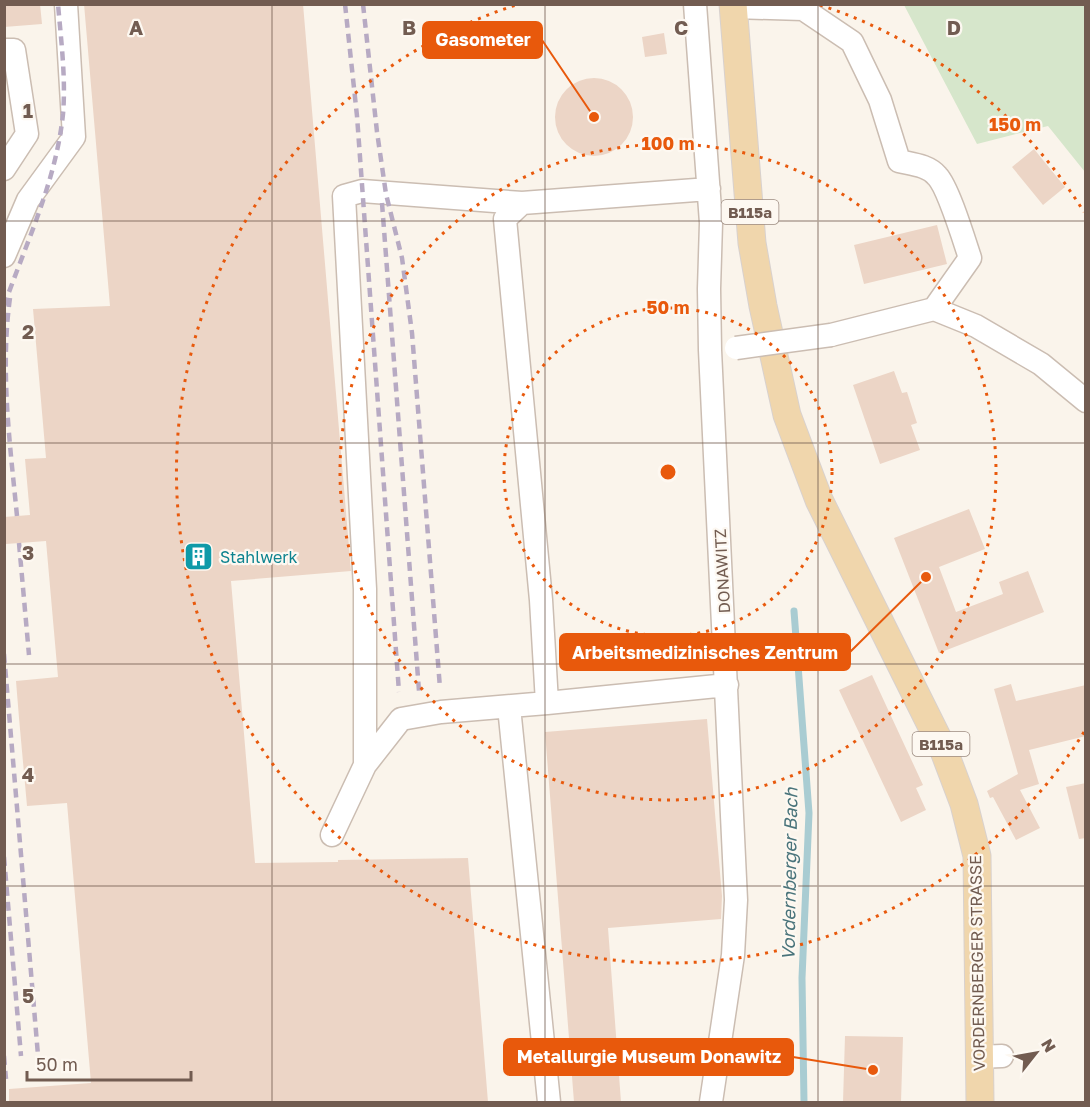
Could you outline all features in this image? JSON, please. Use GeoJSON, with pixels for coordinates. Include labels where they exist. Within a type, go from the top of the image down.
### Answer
{"type":"FeatureCollection","features":[{"type":"Feature","properties":{"kind":"main road","name":"VORDERNBERGER STRASSE"},"geometry":{"type":"LineString","coordinates":[[733,6],[752,243],[787,415],[824,509],[944,751],[964,804],[977,856],[979,929],[990,1057],[980,1102]]}},
{"type":"Feature","properties":{"kind":"lane"},"geometry":{"type":"LineString","coordinates":[[4,256],[28,200],[75,137],[66,4]]}},
{"type":"Feature","properties":{"kind":"lane","name":"DONAWITZ"},"geometry":{"type":"LineString","coordinates":[[695,4],[711,223],[710,350],[736,900],[733,955],[711,1102]]}},
{"type":"Feature","properties":{"kind":"lane"},"geometry":{"type":"LineString","coordinates":[[733,6],[803,9],[852,42],[880,100],[899,161],[926,168],[938,176],[970,258],[934,309]]}},
{"type":"Feature","properties":{"kind":"lane"},"geometry":{"type":"LineString","coordinates":[[4,50],[14,50],[27,134],[4,170],[28,200]]}},
{"type":"Feature","properties":{"kind":"lane"},"geometry":{"type":"LineString","coordinates":[[365,765],[365,589],[344,196],[362,191],[522,203],[709,189]]}},
{"type":"Feature","properties":{"kind":"lane"},"geometry":{"type":"LineString","coordinates":[[522,203],[505,219],[542,600],[547,703]]}},
{"type":"Feature","properties":{"kind":"lane"},"geometry":{"type":"LineString","coordinates":[[710,350],[831,335],[934,309],[976,326],[1041,364],[1086,401]]}},
{"type":"Feature","properties":{"kind":"lane"},"geometry":{"type":"LineString","coordinates":[[332,835],[365,765],[401,719],[441,712],[727,685]]}},
{"type":"Feature","properties":{"kind":"lane"},"geometry":{"type":"LineString","coordinates":[[509,707],[549,1102]]}},
{"type":"Feature","properties":{"kind":"green space"},"geometry":{"type":"Polygon","coordinates":[[[904,5],[1085,5],[1085,172],[1048,126],[977,144],[904,5]]]}},
{"type":"Feature","properties":{"kind":"building"},"geometry":{"type":"Polygon","coordinates":[[[4,4],[40,4],[42,24],[4,27],[4,4]]]}},
{"type":"Feature","properties":{"kind":"building","name":"Stahlwerk"},"geometry":{"type":"Polygon","coordinates":[[[84,4],[303,4],[351,571],[231,581],[255,863],[468,858],[488,1102],[9,1102],[9,1089],[91,1083],[67,803],[27,806],[19,718],[16,681],[58,677],[46,541],[6,544],[4,527],[4,517],[30,515],[25,459],[46,458],[33,309],[110,306],[84,4]]]}},
{"type":"Feature","properties":{"kind":"building"},"geometry":{"type":"Polygon","coordinates":[[[664,33],[667,54],[645,57],[642,37],[664,33]]]}},
{"type":"Feature","properties":{"kind":"building"},"geometry":{"type":"Polygon","coordinates":[[[594,78],[609,81],[621,90],[630,102],[633,117],[630,132],[621,144],[609,153],[594,156],[579,153],[567,144],[558,132],[555,117],[558,102],[567,90],[579,81],[594,78]]]}},
{"type":"Feature","properties":{"kind":"building"},"geometry":{"type":"Polygon","coordinates":[[[1034,149],[1065,187],[1043,205],[1012,167],[1034,149]]]}},
{"type":"Feature","properties":{"kind":"building"},"geometry":{"type":"Polygon","coordinates":[[[937,225],[947,264],[864,284],[854,245],[937,225]]]}},
{"type":"Feature","properties":{"kind":"building"},"geometry":{"type":"Polygon","coordinates":[[[894,371],[902,393],[907,392],[917,423],[911,425],[920,450],[880,464],[853,385],[894,371]]]}},
{"type":"Feature","properties":{"kind":"building"},"geometry":{"type":"Polygon","coordinates":[[[969,509],[985,549],[939,567],[956,612],[1003,594],[999,582],[1028,571],[1044,612],[939,653],[894,538],[969,509]]]}},
{"type":"Feature","properties":{"kind":"building"},"geometry":{"type":"Polygon","coordinates":[[[872,675],[923,785],[916,788],[926,810],[901,822],[839,690],[872,675]]]}},
{"type":"Feature","properties":{"kind":"building"},"geometry":{"type":"Polygon","coordinates":[[[1011,684],[1016,701],[1086,685],[1086,736],[1029,750],[1039,784],[1020,790],[1040,828],[1016,840],[993,797],[990,798],[987,791],[1018,774],[994,689],[1011,684]]]}},
{"type":"Feature","properties":{"kind":"building"},"geometry":{"type":"Polygon","coordinates":[[[707,719],[722,896],[721,919],[608,928],[621,1102],[574,1102],[545,732],[707,719]]]}},
{"type":"Feature","properties":{"kind":"building"},"geometry":{"type":"Polygon","coordinates":[[[1086,783],[1086,838],[1079,839],[1066,787],[1086,783]]]}},
{"type":"Feature","properties":{"kind":"building"},"geometry":{"type":"Polygon","coordinates":[[[845,1036],[903,1037],[901,1102],[843,1102],[845,1036]]]}},
{"type":"Feature","properties":{"kind":"waterway","name":"Vordernberger Bach"},"geometry":{"type":"LineString","coordinates":[[794,611],[809,813],[802,978],[804,1102]]}},
{"type":"Feature","properties":{"kind":"railway"},"geometry":{"type":"LineString","coordinates":[[4,306],[47,188],[59,139],[64,87],[58,4]]}},
{"type":"Feature","properties":{"kind":"railway"},"geometry":{"type":"LineString","coordinates":[[345,4],[357,116],[399,692]]}},
{"type":"Feature","properties":{"kind":"railway"},"geometry":{"type":"LineString","coordinates":[[363,4],[386,194],[402,258],[412,333],[440,688]]}},
{"type":"Feature","properties":{"kind":"railway"},"geometry":{"type":"LineString","coordinates":[[382,203],[419,691]]}},
{"type":"Feature","properties":{"kind":"railway"},"geometry":{"type":"LineString","coordinates":[[10,298],[6,380],[17,516]]}},
{"type":"Feature","properties":{"kind":"railway"},"geometry":{"type":"LineString","coordinates":[[19,543],[29,655]]}},
{"type":"Feature","properties":{"kind":"railway"},"geometry":{"type":"LineString","coordinates":[[4,654],[39,1067]]}},
{"type":"Feature","properties":{"kind":"railway"},"geometry":{"type":"LineString","coordinates":[[4,857],[21,1056]]}},
{"type":"Feature","properties":{"kind":"railway"},"geometry":{"type":"LineString","coordinates":[[4,1056],[6,1079]]}},
{"type":"Feature","properties":{"kind":"place","name":"Gasometer"},"geometry":{"type":"Point","coordinates":[594,117]}},
{"type":"Feature","properties":{"kind":"place","name":"Stahlwerk"},"geometry":{"type":"Point","coordinates":[199,557]}},
{"type":"Feature","properties":{"kind":"place","name":"Arbeitsmedizinisches Zentrum"},"geometry":{"type":"Point","coordinates":[926,577]}},
{"type":"Feature","properties":{"kind":"place","name":"Metallurgie Museum Donawitz"},"geometry":{"type":"Point","coordinates":[873,1070]}}]}
